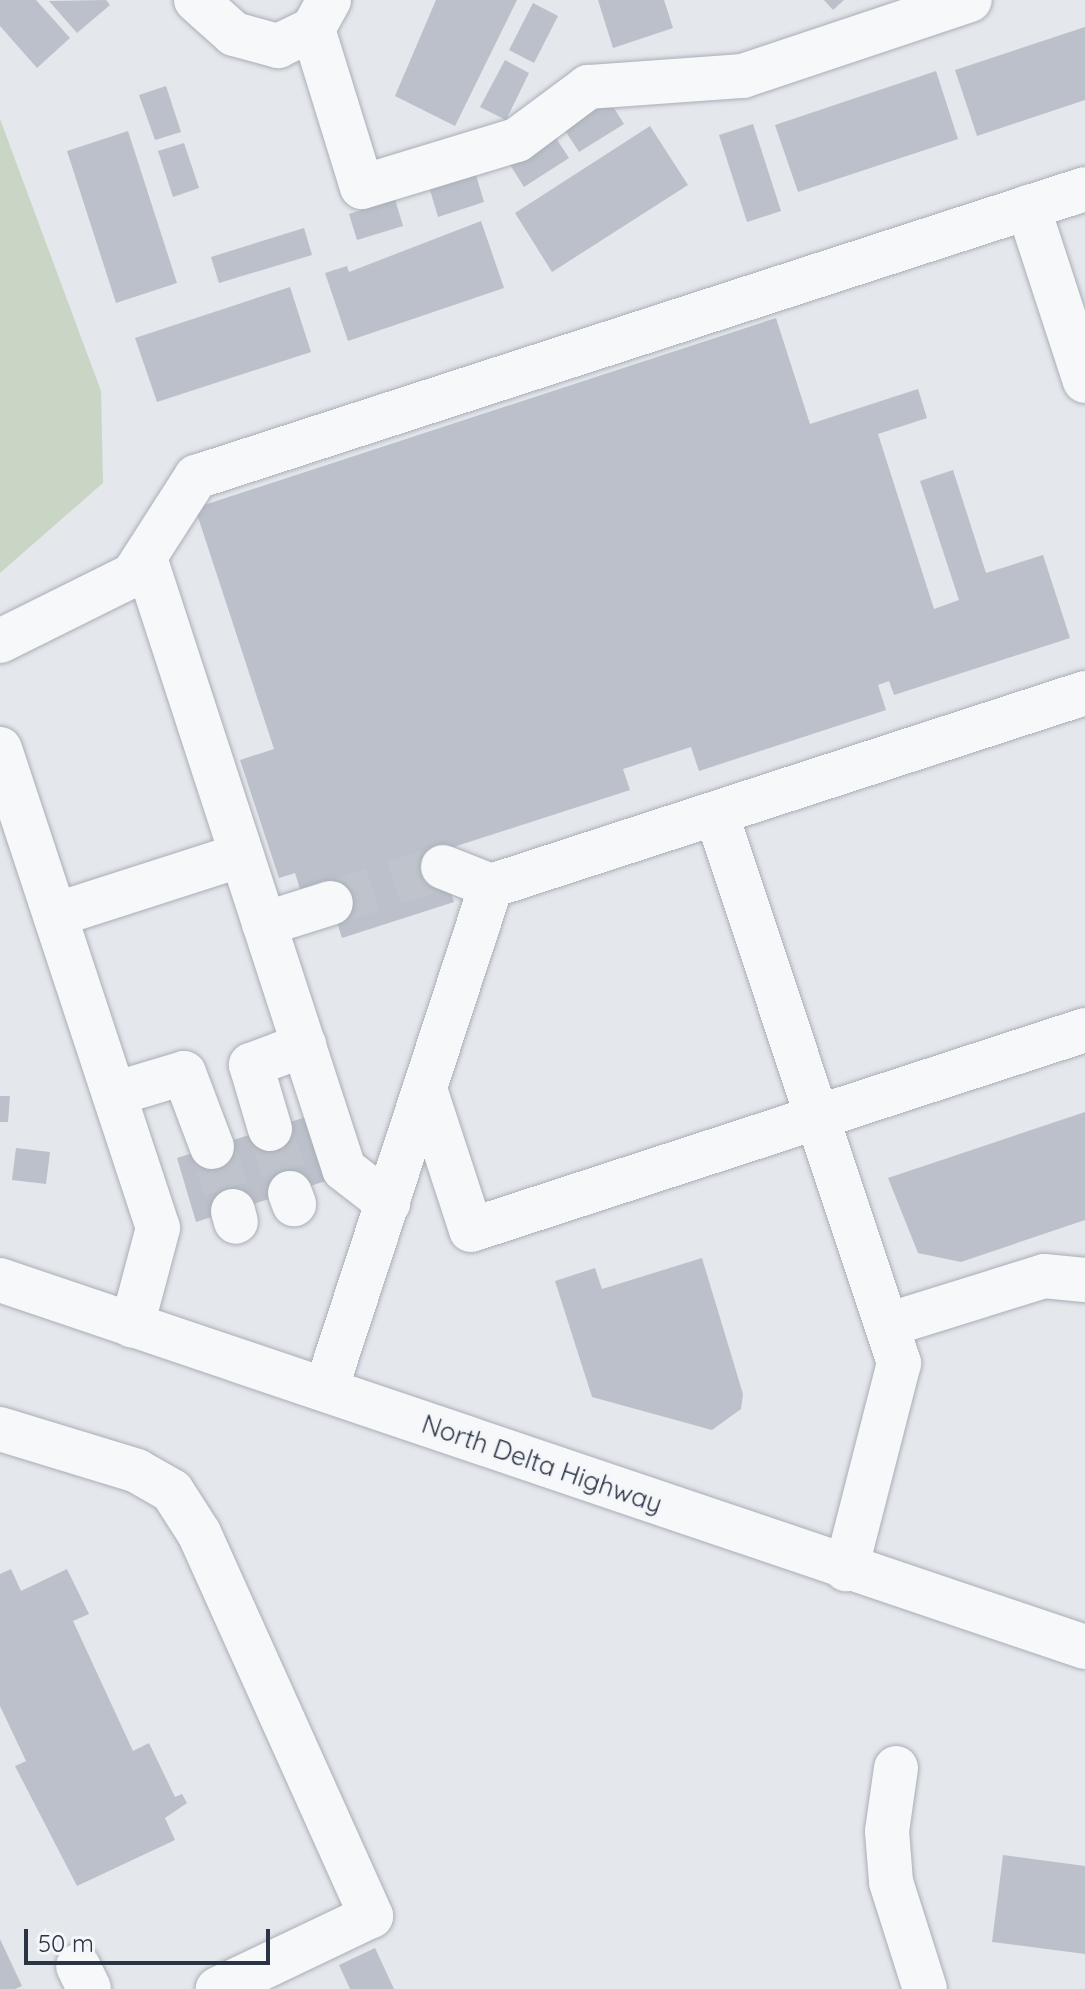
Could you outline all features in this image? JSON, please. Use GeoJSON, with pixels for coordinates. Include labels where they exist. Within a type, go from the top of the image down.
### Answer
{"type":"FeatureCollection","features":[{"type":"Feature","properties":{"kind":"street"},"geometry":{"type":"LineString","coordinates":[[196,0],[234,34],[259,44],[278,46],[321,15],[362,187],[517,140],[588,87],[743,76],[970,0]]}},
{"type":"Feature","properties":{"kind":"street"},"geometry":{"type":"LineString","coordinates":[[0,641],[147,564],[177,498],[196,477],[1085,189]]}},
{"type":"Feature","properties":{"kind":"street"},"geometry":{"type":"LineString","coordinates":[[1028,207],[1085,381]]}},
{"type":"Feature","properties":{"kind":"street"},"geometry":{"type":"LineString","coordinates":[[147,564],[344,1169],[388,1203]]}},
{"type":"Feature","properties":{"kind":"street"},"geometry":{"type":"LineString","coordinates":[[443,867],[491,886],[1085,693]]}},
{"type":"Feature","properties":{"kind":"street"},"geometry":{"type":"LineString","coordinates":[[0,749],[158,1228],[132,1326]]}},
{"type":"Feature","properties":{"kind":"street"},"geometry":{"type":"LineString","coordinates":[[716,813],[887,1325],[898,1384],[846,1569]]}},
{"type":"Feature","properties":{"kind":"street"},"geometry":{"type":"LineString","coordinates":[[55,915],[242,855]]}},
{"type":"Feature","properties":{"kind":"street"},"geometry":{"type":"LineString","coordinates":[[326,1389],[491,886]]}},
{"type":"Feature","properties":{"kind":"street"},"geometry":{"type":"LineString","coordinates":[[264,924],[331,903]]}},
{"type":"Feature","properties":{"kind":"street"},"geometry":{"type":"LineString","coordinates":[[425,1089],[471,1230],[1085,1030]]}},
{"type":"Feature","properties":{"kind":"street"},"geometry":{"type":"LineString","coordinates":[[270,1129],[251,1065],[304,1045]]}},
{"type":"Feature","properties":{"kind":"street"},"geometry":{"type":"LineString","coordinates":[[114,1094],[184,1073],[212,1147]]}},
{"type":"Feature","properties":{"kind":"street"},"geometry":{"type":"LineString","coordinates":[[887,1325],[1044,1276],[1085,1280]]}},
{"type":"Feature","properties":{"kind":"street","name":"North Delta Highway"},"geometry":{"type":"LineString","coordinates":[[0,1280],[846,1569],[1085,1647]]}},
{"type":"Feature","properties":{"kind":"street"},"geometry":{"type":"LineString","coordinates":[[0,1429],[137,1471],[172,1491],[199,1533],[371,1916],[218,1989]]}},
{"type":"Feature","properties":{"kind":"street"},"geometry":{"type":"LineString","coordinates":[[896,1768],[887,1831],[891,1882],[925,1989]]}},
{"type":"Feature","properties":{"kind":"green space"},"geometry":{"type":"Polygon","coordinates":[[[0,119],[101,391],[103,483],[0,573],[0,119]]]}},
{"type":"Feature","properties":{"kind":"building"},"geometry":{"type":"Polygon","coordinates":[[[0,0],[36,0],[70,38],[37,68],[0,26],[0,0]]]}},
{"type":"Feature","properties":{"kind":"building"},"geometry":{"type":"Polygon","coordinates":[[[106,0],[110,5],[77,33],[49,1],[106,0]]]}},
{"type":"Feature","properties":{"kind":"building"},"geometry":{"type":"Polygon","coordinates":[[[436,0],[517,0],[455,126],[395,96],[436,0]]]}},
{"type":"Feature","properties":{"kind":"building"},"geometry":{"type":"Polygon","coordinates":[[[598,0],[664,0],[673,28],[613,48],[598,0]]]}},
{"type":"Feature","properties":{"kind":"building"},"geometry":{"type":"Polygon","coordinates":[[[824,0],[844,0],[833,10],[824,0]]]}},
{"type":"Feature","properties":{"kind":"building"},"geometry":{"type":"Polygon","coordinates":[[[533,3],[558,16],[534,63],[509,50],[533,3]]]}},
{"type":"Feature","properties":{"kind":"building"},"geometry":{"type":"Polygon","coordinates":[[[1085,27],[1085,100],[977,136],[955,70],[1085,27]]]}},
{"type":"Feature","properties":{"kind":"building"},"geometry":{"type":"Polygon","coordinates":[[[505,60],[529,73],[506,120],[480,107],[505,60]]]}},
{"type":"Feature","properties":{"kind":"building"},"geometry":{"type":"Polygon","coordinates":[[[936,71],[958,139],[798,192],[775,125],[936,71]]]}},
{"type":"Feature","properties":{"kind":"building"},"geometry":{"type":"Polygon","coordinates":[[[166,86],[181,132],[155,140],[139,95],[166,86]]]}},
{"type":"Feature","properties":{"kind":"building"},"geometry":{"type":"Polygon","coordinates":[[[609,100],[624,124],[579,152],[564,129],[609,100]]]}},
{"type":"Feature","properties":{"kind":"building"},"geometry":{"type":"Polygon","coordinates":[[[753,124],[781,211],[747,222],[719,135],[753,124]]]}},
{"type":"Feature","properties":{"kind":"building"},"geometry":{"type":"Polygon","coordinates":[[[650,126],[688,185],[552,272],[515,213],[650,126]]]}},
{"type":"Feature","properties":{"kind":"building"},"geometry":{"type":"Polygon","coordinates":[[[128,131],[177,283],[116,303],[67,151],[128,131]]]}},
{"type":"Feature","properties":{"kind":"building"},"geometry":{"type":"Polygon","coordinates":[[[554,135],[569,158],[524,187],[509,163],[554,135]]]}},
{"type":"Feature","properties":{"kind":"building"},"geometry":{"type":"Polygon","coordinates":[[[184,143],[199,188],[173,197],[158,151],[184,143]]]}},
{"type":"Feature","properties":{"kind":"building"},"geometry":{"type":"Polygon","coordinates":[[[476,175],[484,202],[438,217],[430,190],[476,175]]]}},
{"type":"Feature","properties":{"kind":"building"},"geometry":{"type":"Polygon","coordinates":[[[395,199],[403,226],[357,240],[349,214],[395,199]]]}},
{"type":"Feature","properties":{"kind":"building"},"geometry":{"type":"Polygon","coordinates":[[[481,221],[504,288],[348,341],[325,273],[347,266],[349,272],[481,221]]]}},
{"type":"Feature","properties":{"kind":"building"},"geometry":{"type":"Polygon","coordinates":[[[304,228],[312,255],[219,283],[211,257],[304,228]]]}},
{"type":"Feature","properties":{"kind":"building"},"geometry":{"type":"Polygon","coordinates":[[[290,287],[311,352],[157,402],[135,338],[290,287]]]}},
{"type":"Feature","properties":{"kind":"building"},"geometry":{"type":"Polygon","coordinates":[[[776,318],[810,424],[918,389],[927,418],[878,434],[934,609],[959,600],[920,481],[953,470],[986,573],[1043,555],[1070,638],[894,695],[889,681],[878,685],[886,710],[699,771],[691,747],[623,769],[630,790],[438,852],[454,902],[342,938],[324,881],[300,889],[295,873],[279,878],[240,760],[274,749],[195,508],[776,318]]]}},
{"type":"Feature","properties":{"kind":"building"},"geometry":{"type":"Polygon","coordinates":[[[0,1096],[10,1096],[8,1122],[0,1122],[0,1096]]]}},
{"type":"Feature","properties":{"kind":"building"},"geometry":{"type":"Polygon","coordinates":[[[1085,1112],[1085,1220],[961,1262],[918,1253],[888,1178],[1085,1112]]]}},
{"type":"Feature","properties":{"kind":"building"},"geometry":{"type":"Polygon","coordinates":[[[309,1116],[329,1180],[196,1222],[177,1158],[309,1116]]]}},
{"type":"Feature","properties":{"kind":"building"},"geometry":{"type":"Polygon","coordinates":[[[16,1148],[50,1152],[46,1184],[12,1180],[16,1148]]]}},
{"type":"Feature","properties":{"kind":"building"},"geometry":{"type":"Polygon","coordinates":[[[702,1258],[743,1394],[741,1409],[712,1430],[592,1397],[555,1281],[595,1268],[602,1289],[702,1258]]]}},
{"type":"Feature","properties":{"kind":"building"},"geometry":{"type":"Polygon","coordinates":[[[11,1569],[21,1591],[67,1569],[89,1614],[73,1621],[133,1751],[149,1743],[175,1797],[182,1794],[187,1803],[165,1818],[175,1840],[77,1886],[15,1766],[26,1761],[0,1706],[0,1574],[11,1569]]]}},
{"type":"Feature","properties":{"kind":"building"},"geometry":{"type":"Polygon","coordinates":[[[1003,1855],[1085,1866],[1085,1954],[992,1942],[1003,1855]]]}},
{"type":"Feature","properties":{"kind":"building"},"geometry":{"type":"Polygon","coordinates":[[[0,1939],[22,1986],[15,1989],[0,1989],[0,1939]]]}},
{"type":"Feature","properties":{"kind":"building"},"geometry":{"type":"Polygon","coordinates":[[[375,1948],[394,1989],[350,1989],[339,1965],[375,1948]]]}},
{"type":"Feature","properties":{"kind":"tunnel"},"geometry":{"type":"LineString","coordinates":[[331,903],[443,867]]}},
{"type":"Feature","properties":{"kind":"tunnel"},"geometry":{"type":"LineString","coordinates":[[270,1129],[290,1193]]}},
{"type":"Feature","properties":{"kind":"tunnel"},"geometry":{"type":"LineString","coordinates":[[212,1147],[233,1211]]}}]}
